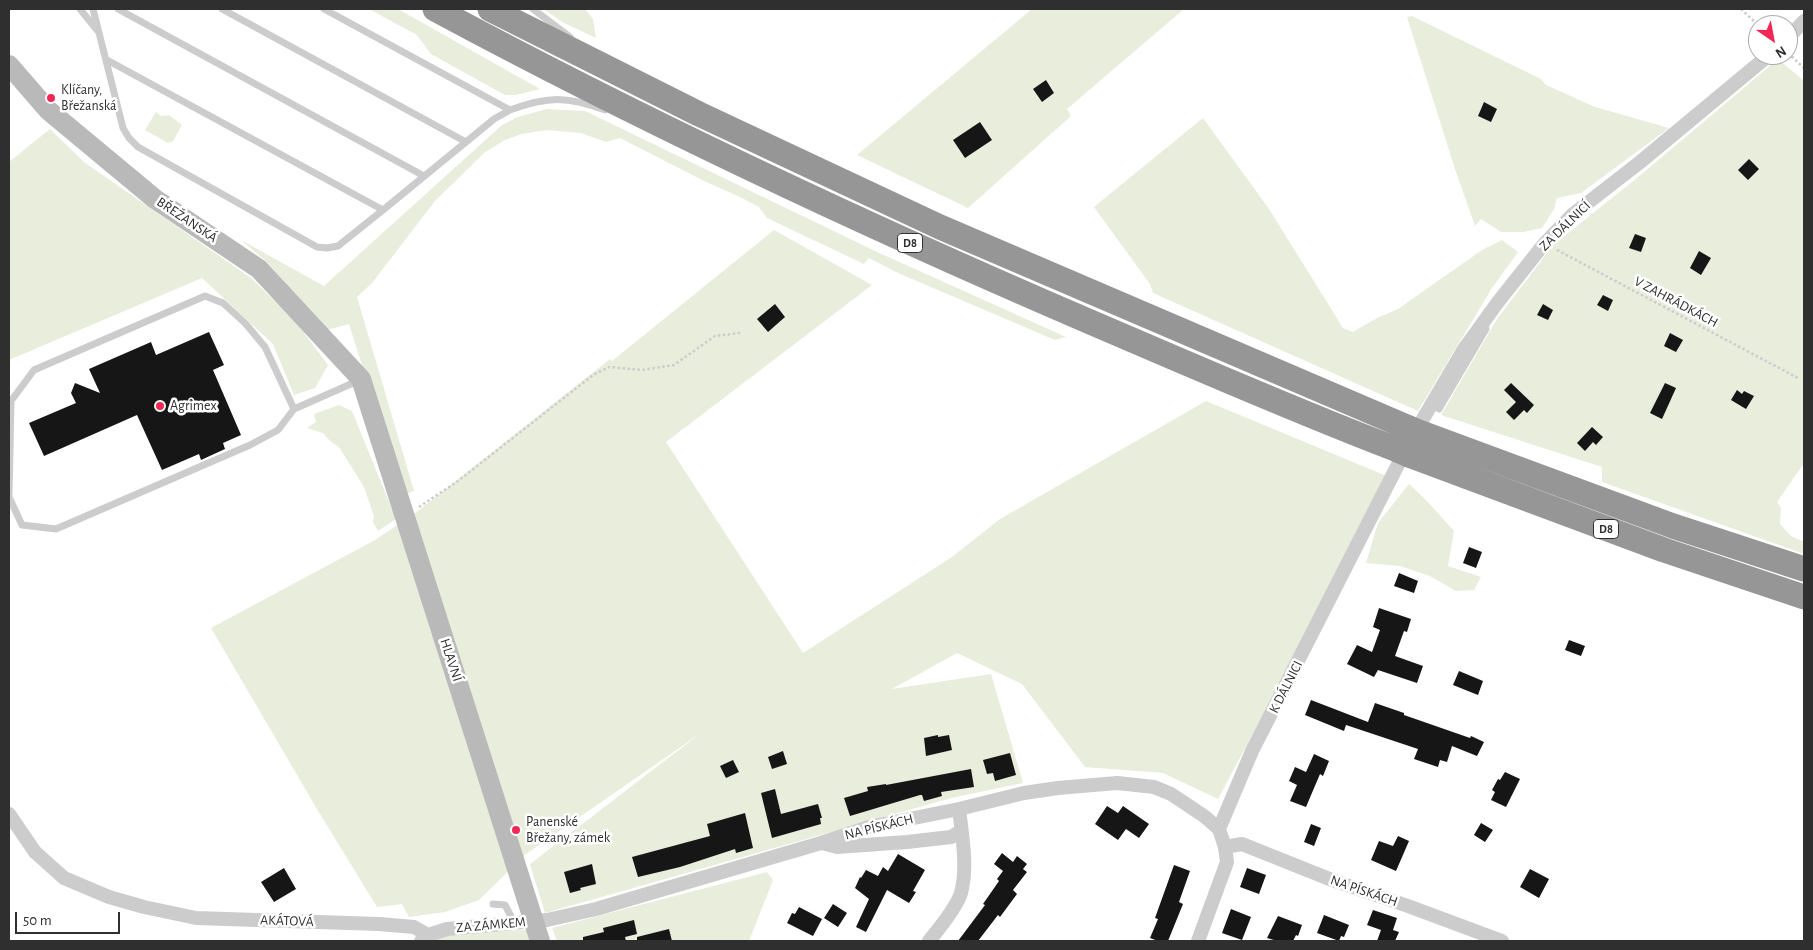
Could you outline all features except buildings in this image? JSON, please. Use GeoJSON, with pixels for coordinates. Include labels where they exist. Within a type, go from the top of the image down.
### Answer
{"type":"FeatureCollection","features":[{"type":"Feature","properties":{"kind":"highway","name":"D8"},"geometry":{"type":"LineString","coordinates":[[435,9],[498,43],[708,148],[931,253],[1312,418],[1410,441],[1804,569]]}},
{"type":"Feature","properties":{"kind":"highway","name":"D8"},"geometry":{"type":"LineString","coordinates":[[490,9],[699,114],[940,227],[1410,441],[1664,550],[1804,597]]}},
{"type":"Feature","properties":{"kind":"street","name":"BŘEŽANSKÁ"},"geometry":{"type":"LineString","coordinates":[[9,65],[48,110],[155,199],[258,269],[361,379]]}},
{"type":"Feature","properties":{"kind":"street","name":"ZA DÁLNICÍ"},"geometry":{"type":"LineString","coordinates":[[1410,441],[1464,349],[1544,244],[1572,215],[1639,163],[1757,65]]}},
{"type":"Feature","properties":{"kind":"street","name":"HLAVNÍ"},"geometry":{"type":"LineString","coordinates":[[361,379],[405,516],[524,922],[540,941]]}},
{"type":"Feature","properties":{"kind":"street","name":"K DÁLNICI"},"geometry":{"type":"LineString","coordinates":[[1219,829],[1252,751],[1410,441]]}},
{"type":"Feature","properties":{"kind":"street","name":"NA PÍSKÁCH"},"geometry":{"type":"LineString","coordinates":[[524,922],[547,920],[596,909],[821,843],[869,827],[959,809],[1024,793],[1058,788],[1117,783],[1154,787],[1171,794],[1204,816],[1219,829]]}},
{"type":"Feature","properties":{"kind":"street"},"geometry":{"type":"LineString","coordinates":[[929,941],[942,926],[961,894],[964,868],[959,809]]}},
{"type":"Feature","properties":{"kind":"street","name":"AKÁTOVÁ"},"geometry":{"type":"LineString","coordinates":[[9,814],[35,852],[64,878],[109,897],[144,907],[196,918],[378,924],[414,927],[425,938]]}},
{"type":"Feature","properties":{"kind":"street"},"geometry":{"type":"LineString","coordinates":[[1198,941],[1226,862],[1225,847],[1219,829]]}},
{"type":"Feature","properties":{"kind":"street"},"geometry":{"type":"LineString","coordinates":[[821,843],[837,847],[907,842],[951,837],[961,831]]}},
{"type":"Feature","properties":{"kind":"street","name":"NA PÍSKÁCH"},"geometry":{"type":"LineString","coordinates":[[1225,847],[1242,844],[1332,880],[1502,941]]}},
{"type":"Feature","properties":{"kind":"street","name":"ZA ZÁMKEM"},"geometry":{"type":"LineString","coordinates":[[425,938],[447,929],[524,922]]}},
{"type":"Feature","properties":{"kind":"lane"},"geometry":{"type":"LineString","coordinates":[[80,9],[99,33]]}},
{"type":"Feature","properties":{"kind":"lane"},"geometry":{"type":"LineString","coordinates":[[93,9],[123,128],[129,138],[138,147],[317,247],[338,246],[494,119],[510,110],[544,101],[564,99],[581,101],[616,114]]}},
{"type":"Feature","properties":{"kind":"lane"},"geometry":{"type":"LineString","coordinates":[[118,9],[424,176]]}},
{"type":"Feature","properties":{"kind":"lane"},"geometry":{"type":"LineString","coordinates":[[222,9],[466,142]]}},
{"type":"Feature","properties":{"kind":"lane"},"geometry":{"type":"LineString","coordinates":[[324,9],[510,110]]}},
{"type":"Feature","properties":{"kind":"lane"},"geometry":{"type":"LineString","coordinates":[[533,9],[575,40]]}},
{"type":"Feature","properties":{"kind":"lane"},"geometry":{"type":"LineString","coordinates":[[582,46],[627,78]]}},
{"type":"Feature","properties":{"kind":"lane"},"geometry":{"type":"LineString","coordinates":[[107,60],[383,210]]}},
{"type":"Feature","properties":{"kind":"lane"},"geometry":{"type":"LineString","coordinates":[[634,121],[708,148]]}},
{"type":"Feature","properties":{"kind":"lane"},"geometry":{"type":"LineString","coordinates":[[294,409],[265,347],[223,303],[205,296],[34,370],[12,401],[9,496],[22,525],[56,530],[250,445],[278,430],[294,409],[361,379]]}},
{"type":"Feature","properties":{"kind":"lane"},"geometry":{"type":"LineString","coordinates":[[1439,409],[1495,313],[1498,302]]}},
{"type":"Feature","properties":{"kind":"lane"},"geometry":{"type":"LineString","coordinates":[[493,904],[505,905],[524,922]]}},
{"type":"Feature","properties":{"kind":"path","name":"V ZAHRÁDKÁCH"},"geometry":{"type":"LineString","coordinates":[[1544,244],[1798,378]]}},
{"type":"Feature","properties":{"kind":"path"},"geometry":{"type":"LineString","coordinates":[[405,516],[458,481],[593,375],[609,367],[642,370],[674,365],[715,336],[740,333]]}},
{"type":"Feature","properties":{"kind":"green space"},"geometry":{"type":"Polygon","coordinates":[[[369,9],[398,9],[540,89],[516,95],[505,95],[431,54],[417,35],[369,9]]]}},
{"type":"Feature","properties":{"kind":"green space"},"geometry":{"type":"Polygon","coordinates":[[[544,9],[585,9],[593,19],[596,38],[562,22],[544,9]]]}},
{"type":"Feature","properties":{"kind":"green space"},"geometry":{"type":"Polygon","coordinates":[[[1032,9],[1184,9],[1067,109],[1071,116],[968,208],[857,155],[1032,9]]]}},
{"type":"Feature","properties":{"kind":"green space"},"geometry":{"type":"Polygon","coordinates":[[[1412,16],[1541,79],[1546,85],[1595,107],[1669,128],[1581,193],[1557,198],[1554,209],[1542,228],[1523,232],[1501,232],[1481,219],[1475,226],[1407,17],[1412,16]]]}},
{"type":"Feature","properties":{"kind":"green space"},"geometry":{"type":"Polygon","coordinates":[[[1771,65],[1785,65],[1804,81],[1804,463],[1777,502],[1781,508],[1780,524],[1791,536],[1804,542],[1804,554],[1602,482],[1602,467],[1441,415],[1497,319],[1553,245],[1637,178],[1771,65]]]}},
{"type":"Feature","properties":{"kind":"green space"},"geometry":{"type":"Polygon","coordinates":[[[547,109],[585,111],[875,251],[1066,337],[1055,340],[898,273],[869,258],[864,264],[767,218],[759,207],[620,138],[606,142],[581,133],[547,130],[521,134],[505,140],[485,152],[435,201],[372,283],[357,297],[414,491],[403,495],[349,324],[327,330],[267,262],[241,240],[324,286],[502,125],[518,117],[547,109]]]}},
{"type":"Feature","properties":{"kind":"green space"},"geometry":{"type":"Polygon","coordinates":[[[156,112],[161,116],[169,115],[182,125],[173,141],[168,143],[145,130],[156,112]]]}},
{"type":"Feature","properties":{"kind":"green space"},"geometry":{"type":"Polygon","coordinates":[[[1203,118],[1269,209],[1343,328],[1353,332],[1377,318],[1398,309],[1482,250],[1502,240],[1518,252],[1492,288],[1418,411],[1153,293],[1150,284],[1094,207],[1203,118]]]}},
{"type":"Feature","properties":{"kind":"green space"},"geometry":{"type":"Polygon","coordinates":[[[50,129],[84,162],[251,278],[296,322],[328,365],[315,388],[294,395],[273,344],[202,278],[9,360],[9,162],[50,129]]]}},
{"type":"Feature","properties":{"kind":"green space"},"geometry":{"type":"Polygon","coordinates":[[[774,230],[872,285],[666,442],[803,653],[952,557],[1000,519],[1206,401],[1389,477],[1218,799],[1163,773],[1085,767],[1022,684],[957,653],[892,689],[991,674],[1023,783],[951,798],[545,913],[530,864],[701,733],[526,854],[479,900],[445,912],[409,917],[402,904],[377,907],[211,628],[375,540],[418,511],[610,359],[612,361],[774,230]]]}},
{"type":"Feature","properties":{"kind":"green space"},"geometry":{"type":"Polygon","coordinates":[[[339,405],[352,411],[396,519],[378,531],[373,522],[374,516],[364,487],[339,447],[323,433],[307,428],[316,422],[314,414],[339,405]]]}},
{"type":"Feature","properties":{"kind":"green space"},"geometry":{"type":"Polygon","coordinates":[[[1409,484],[1454,531],[1448,566],[1481,577],[1474,590],[1456,591],[1430,576],[1400,566],[1366,563],[1378,523],[1409,484]]]}},
{"type":"Feature","properties":{"kind":"green space"},"geometry":{"type":"Polygon","coordinates":[[[767,872],[773,880],[749,941],[557,941],[552,928],[767,872]]]}},
{"type":"Feature","properties":{"kind":"green space"},"geometry":{"type":"Polygon","coordinates":[[[529,930],[532,941],[427,941],[449,932],[529,930]]]}},
{"type":"Feature","properties":{"kind":"place","name":"Klíčany, Břežanská"},"geometry":{"type":"Point","coordinates":[51,98]}},
{"type":"Feature","properties":{"kind":"place","name":"Agrimex"},"geometry":{"type":"Point","coordinates":[160,406]}},
{"type":"Feature","properties":{"kind":"place","name":"Panenské Břežany, zámek"},"geometry":{"type":"Point","coordinates":[516,830]}}]}
